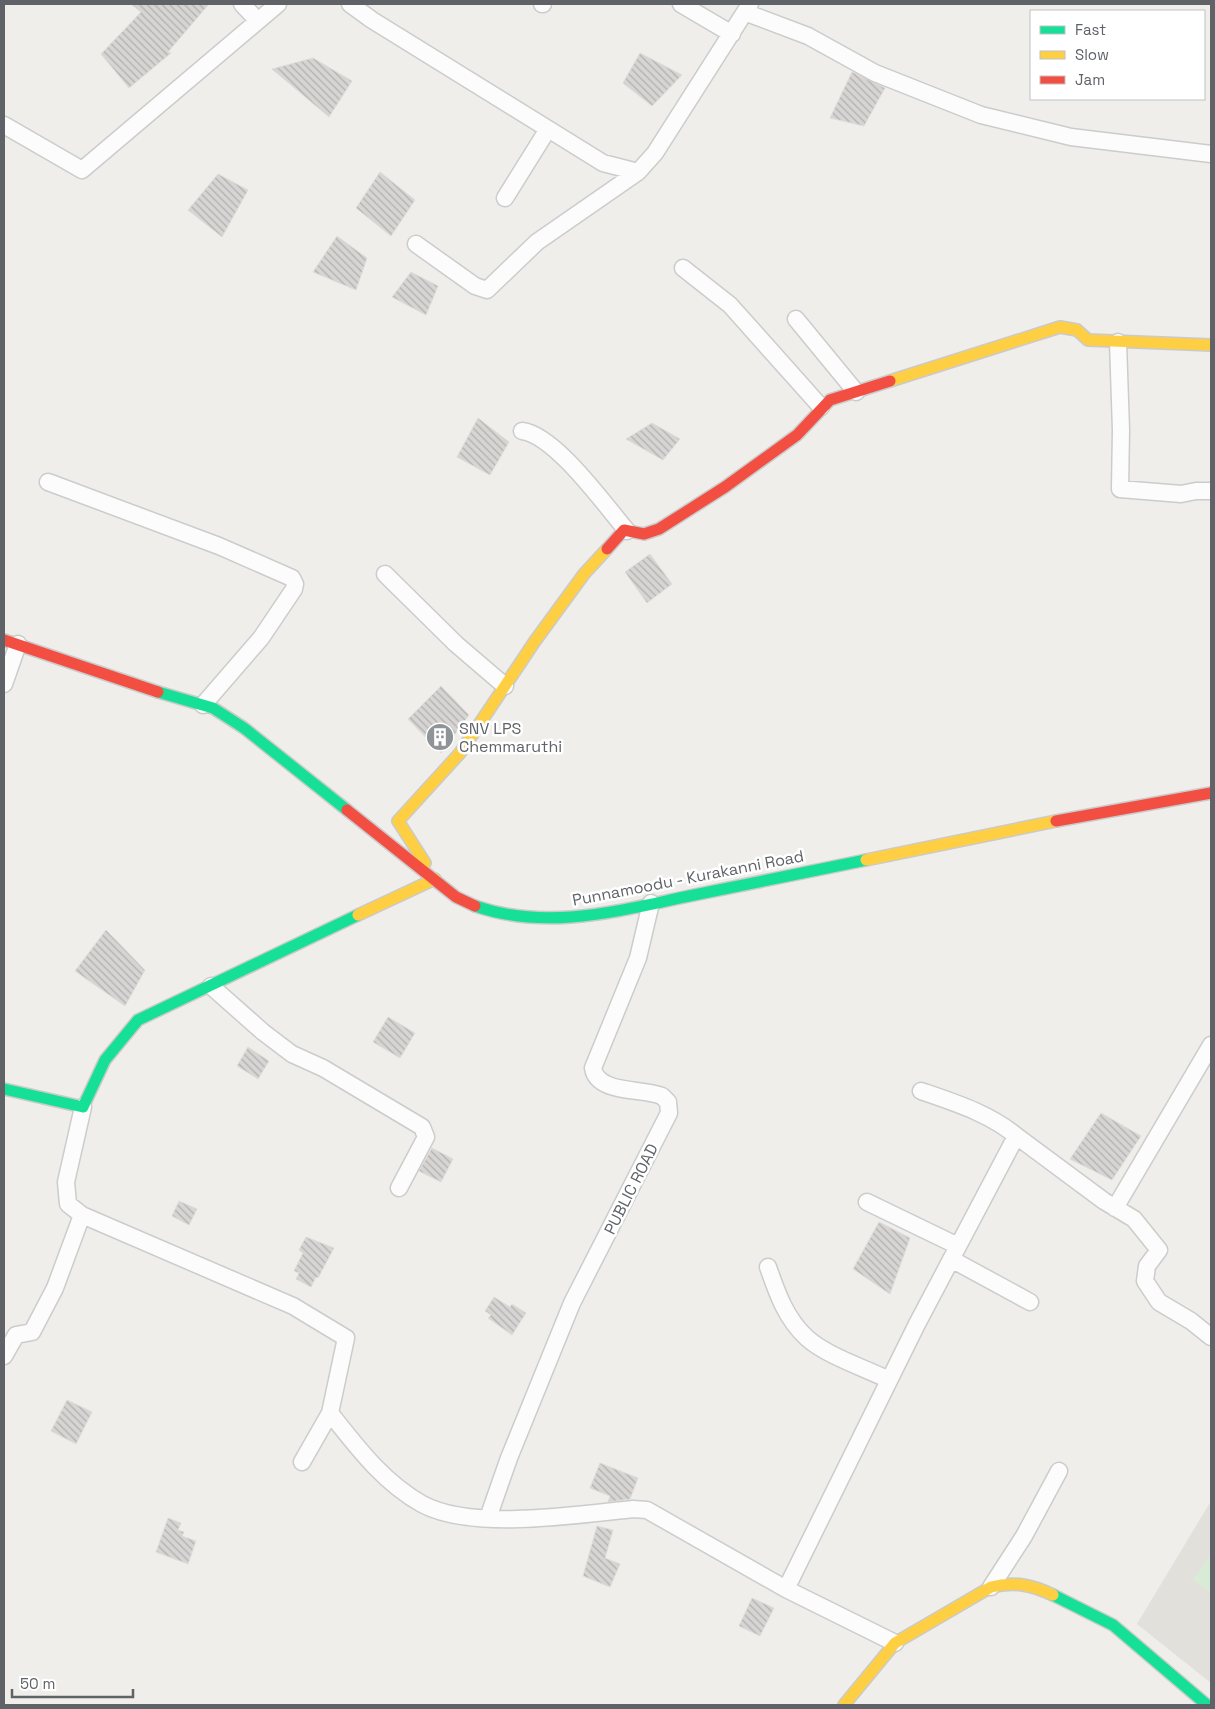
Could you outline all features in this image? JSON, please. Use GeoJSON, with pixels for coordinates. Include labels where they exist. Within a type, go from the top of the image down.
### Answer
{"type":"FeatureCollection","features":[{"type":"Feature","properties":{"kind":"main road"},"geometry":{"type":"LineString","coordinates":[[4,1089],[82,1107],[101,1064],[116,1041],[138,1020],[435,879],[398,821],[460,753],[584,574],[624,530],[644,534],[659,529],[725,487],[797,436],[821,407],[830,400],[1060,327],[1077,330],[1088,340],[1211,345]]}},
{"type":"Feature","properties":{"kind":"main road","name":"Punnamoodu - Kurakanni Road"},"geometry":{"type":"LineString","coordinates":[[11,642],[124,682],[213,708],[244,728],[456,897],[474,907],[522,915],[578,918],[1111,810],[1211,793]]}},
{"type":"Feature","properties":{"kind":"main road"},"geometry":{"type":"LineString","coordinates":[[844,1705],[895,1643],[991,1588],[1009,1582],[1023,1583],[1059,1597],[1113,1625],[1207,1705]]}},
{"type":"Feature","properties":{"kind":"street"},"geometry":{"type":"LineString","coordinates":[[242,4],[258,21]]}},
{"type":"Feature","properties":{"kind":"street"},"geometry":{"type":"LineString","coordinates":[[4,125],[82,170],[278,4]]}},
{"type":"Feature","properties":{"kind":"street"},"geometry":{"type":"LineString","coordinates":[[350,4],[372,20],[603,163],[638,172]]}},
{"type":"Feature","properties":{"kind":"street"},"geometry":{"type":"LineString","coordinates":[[682,4],[732,34]]}},
{"type":"Feature","properties":{"kind":"street"},"geometry":{"type":"LineString","coordinates":[[416,244],[475,286],[487,290],[514,267],[537,242],[638,172],[655,153],[748,8],[808,36],[875,73],[981,115],[1071,138],[1211,154]]}},
{"type":"Feature","properties":{"kind":"street"},"geometry":{"type":"LineString","coordinates":[[505,198],[548,129]]}},
{"type":"Feature","properties":{"kind":"street"},"geometry":{"type":"LineString","coordinates":[[683,268],[730,305],[821,407]]}},
{"type":"Feature","properties":{"kind":"street"},"geometry":{"type":"LineString","coordinates":[[796,319],[856,392]]}},
{"type":"Feature","properties":{"kind":"street"},"geometry":{"type":"LineString","coordinates":[[1118,342],[1121,430],[1120,488],[1181,494],[1196,491],[1211,492]]}},
{"type":"Feature","properties":{"kind":"street"},"geometry":{"type":"LineString","coordinates":[[522,431],[534,434],[566,460],[627,531]]}},
{"type":"Feature","properties":{"kind":"street"},"geometry":{"type":"LineString","coordinates":[[48,482],[219,546],[292,578],[295,584],[294,589],[261,638],[203,705]]}},
{"type":"Feature","properties":{"kind":"street"},"geometry":{"type":"LineString","coordinates":[[385,574],[456,644],[505,686]]}},
{"type":"Feature","properties":{"kind":"street"},"geometry":{"type":"LineString","coordinates":[[4,684],[11,642]]}},
{"type":"Feature","properties":{"kind":"street","name":"PUBLIC ROAD"},"geometry":{"type":"LineString","coordinates":[[488,1518],[509,1458],[572,1303],[669,1113],[668,1102],[662,1096],[607,1085],[598,1080],[593,1068],[638,958],[651,903]]}},
{"type":"Feature","properties":{"kind":"street"},"geometry":{"type":"LineString","coordinates":[[211,986],[263,1032],[292,1054],[322,1068],[422,1127],[426,1137],[399,1188]]}},
{"type":"Feature","properties":{"kind":"street"},"geometry":{"type":"LineString","coordinates":[[1116,1208],[1211,1045]]}},
{"type":"Feature","properties":{"kind":"street"},"geometry":{"type":"LineString","coordinates":[[921,1092],[963,1106],[1005,1126],[1116,1208],[1134,1218],[1159,1250],[1148,1266],[1145,1281],[1159,1302],[1191,1321],[1211,1337]]}},
{"type":"Feature","properties":{"kind":"street"},"geometry":{"type":"LineString","coordinates":[[82,1107],[66,1182],[68,1204],[82,1215],[293,1306],[346,1338],[330,1413],[302,1462]]}},
{"type":"Feature","properties":{"kind":"street"},"geometry":{"type":"LineString","coordinates":[[786,1589],[955,1252],[1012,1144],[1019,1138]]}},
{"type":"Feature","properties":{"kind":"street"},"geometry":{"type":"LineString","coordinates":[[867,1202],[955,1252],[1030,1302]]}},
{"type":"Feature","properties":{"kind":"street"},"geometry":{"type":"LineString","coordinates":[[4,1356],[13,1338],[32,1332],[55,1288],[82,1215]]}},
{"type":"Feature","properties":{"kind":"street"},"geometry":{"type":"LineString","coordinates":[[768,1267],[792,1322],[807,1338],[822,1348],[890,1380]]}},
{"type":"Feature","properties":{"kind":"street"},"geometry":{"type":"LineString","coordinates":[[330,1413],[372,1465],[415,1499],[438,1510],[488,1518],[539,1518],[633,1509],[647,1510],[786,1589],[895,1643]]}},
{"type":"Feature","properties":{"kind":"street"},"geometry":{"type":"LineString","coordinates":[[991,1588],[1024,1536],[1059,1471]]}},
{"type":"Feature","properties":{"kind":"shaded area"},"geometry":{"type":"Polygon","coordinates":[[[1211,1501],[1211,1683],[1137,1624],[1211,1501]]]}},
{"type":"Feature","properties":{"kind":"green space"},"geometry":{"type":"Polygon","coordinates":[[[1211,1555],[1211,1593],[1193,1580],[1211,1555]]]}},
{"type":"Feature","properties":{"kind":"building"},"geometry":{"type":"Polygon","coordinates":[[[131,4],[209,4],[168,52],[171,53],[129,88],[101,54],[141,12],[131,4]]]}},
{"type":"Feature","properties":{"kind":"building"},"geometry":{"type":"Polygon","coordinates":[[[640,53],[682,75],[652,106],[623,83],[640,53]]]}},
{"type":"Feature","properties":{"kind":"building"},"geometry":{"type":"Polygon","coordinates":[[[313,58],[352,81],[329,117],[272,69],[313,58]]]}},
{"type":"Feature","properties":{"kind":"building"},"geometry":{"type":"Polygon","coordinates":[[[852,72],[885,88],[864,126],[830,118],[852,72]]]}},
{"type":"Feature","properties":{"kind":"building"},"geometry":{"type":"Polygon","coordinates":[[[380,172],[415,200],[391,236],[356,208],[380,172]]]}},
{"type":"Feature","properties":{"kind":"building"},"geometry":{"type":"Polygon","coordinates":[[[218,174],[248,190],[222,237],[188,210],[218,174]]]}},
{"type":"Feature","properties":{"kind":"building"},"geometry":{"type":"Polygon","coordinates":[[[337,236],[367,258],[356,290],[313,272],[337,236]]]}},
{"type":"Feature","properties":{"kind":"building"},"geometry":{"type":"Polygon","coordinates":[[[411,272],[438,286],[426,315],[392,297],[411,272]]]}},
{"type":"Feature","properties":{"kind":"building"},"geometry":{"type":"Polygon","coordinates":[[[478,418],[509,442],[490,475],[457,457],[478,418]]]}},
{"type":"Feature","properties":{"kind":"building"},"geometry":{"type":"Polygon","coordinates":[[[652,423],[680,439],[663,460],[626,439],[652,423]]]}},
{"type":"Feature","properties":{"kind":"building"},"geometry":{"type":"Polygon","coordinates":[[[650,554],[672,584],[647,603],[625,572],[650,554]]]}},
{"type":"Feature","properties":{"kind":"building","name":"SNV LPS Chemmaruthi"},"geometry":{"type":"Polygon","coordinates":[[[441,686],[469,715],[441,753],[408,719],[441,686]]]}},
{"type":"Feature","properties":{"kind":"building"},"geometry":{"type":"Polygon","coordinates":[[[106,930],[145,970],[125,1006],[75,971],[106,930]]]}},
{"type":"Feature","properties":{"kind":"building"},"geometry":{"type":"Polygon","coordinates":[[[388,1017],[415,1033],[400,1058],[373,1042],[388,1017]]]}},
{"type":"Feature","properties":{"kind":"building"},"geometry":{"type":"Polygon","coordinates":[[[248,1047],[269,1061],[258,1079],[237,1066],[248,1047]]]}},
{"type":"Feature","properties":{"kind":"building"},"geometry":{"type":"Polygon","coordinates":[[[1101,1113],[1141,1136],[1112,1180],[1070,1159],[1101,1113]]]}},
{"type":"Feature","properties":{"kind":"building"},"geometry":{"type":"Polygon","coordinates":[[[432,1148],[453,1159],[441,1182],[419,1171],[432,1148]]]}},
{"type":"Feature","properties":{"kind":"building"},"geometry":{"type":"Polygon","coordinates":[[[179,1201],[197,1209],[189,1225],[172,1216],[179,1201]]]}},
{"type":"Feature","properties":{"kind":"building"},"geometry":{"type":"Polygon","coordinates":[[[879,1222],[910,1238],[890,1294],[853,1269],[879,1222]]]}},
{"type":"Feature","properties":{"kind":"building"},"geometry":{"type":"Polygon","coordinates":[[[306,1237],[334,1248],[311,1287],[296,1279],[299,1273],[294,1271],[303,1253],[299,1250],[306,1237]]]}},
{"type":"Feature","properties":{"kind":"building"},"geometry":{"type":"Polygon","coordinates":[[[494,1297],[510,1307],[512,1304],[526,1313],[512,1335],[488,1318],[491,1315],[485,1311],[494,1297]]]}},
{"type":"Feature","properties":{"kind":"building"},"geometry":{"type":"Polygon","coordinates":[[[67,1400],[92,1412],[76,1444],[51,1431],[67,1400]]]}},
{"type":"Feature","properties":{"kind":"building"},"geometry":{"type":"Polygon","coordinates":[[[600,1463],[638,1478],[630,1499],[608,1502],[610,1496],[590,1488],[600,1463]]]}},
{"type":"Feature","properties":{"kind":"building"},"geometry":{"type":"Polygon","coordinates":[[[168,1518],[181,1523],[178,1530],[184,1532],[182,1536],[196,1541],[188,1564],[156,1552],[168,1518]]]}},
{"type":"Feature","properties":{"kind":"building"},"geometry":{"type":"Polygon","coordinates":[[[597,1526],[613,1530],[605,1558],[620,1564],[610,1587],[583,1576],[597,1526]]]}},
{"type":"Feature","properties":{"kind":"building"},"geometry":{"type":"Polygon","coordinates":[[[752,1598],[774,1608],[760,1636],[739,1626],[752,1598]]]}},
{"type":"Feature","properties":{"kind":"traffic: fast"},"geometry":{"type":"LineString","coordinates":[[158,692],[213,708],[244,728],[347,810]]}},
{"type":"Feature","properties":{"kind":"traffic: fast"},"geometry":{"type":"LineString","coordinates":[[475,906],[503,914],[531,917],[559,918],[587,915],[643,906],[866,860]]}},
{"type":"Feature","properties":{"kind":"traffic: fast"},"geometry":{"type":"LineString","coordinates":[[4,1089],[83,1107],[105,1060],[138,1020],[358,915]]}},
{"type":"Feature","properties":{"kind":"traffic: fast"},"geometry":{"type":"LineString","coordinates":[[1053,1595],[1113,1625],[1207,1705]]}},
{"type":"Feature","properties":{"kind":"traffic: slow"},"geometry":{"type":"LineString","coordinates":[[890,381],[1060,327],[1077,330],[1088,340],[1211,345]]}},
{"type":"Feature","properties":{"kind":"traffic: slow"},"geometry":{"type":"LineString","coordinates":[[425,863],[398,821],[460,753],[535,641],[584,574],[607,549]]}},
{"type":"Feature","properties":{"kind":"traffic: slow"},"geometry":{"type":"LineString","coordinates":[[866,860],[1056,821]]}},
{"type":"Feature","properties":{"kind":"traffic: slow"},"geometry":{"type":"LineString","coordinates":[[358,915],[435,879]]}},
{"type":"Feature","properties":{"kind":"traffic: slow"},"geometry":{"type":"LineString","coordinates":[[844,1705],[895,1643],[991,1587],[1007,1584],[1023,1585],[1053,1595]]}},
{"type":"Feature","properties":{"kind":"traffic: jam"},"geometry":{"type":"LineString","coordinates":[[607,549],[624,530],[644,534],[659,529],[725,487],[797,435],[830,400],[890,381]]}},
{"type":"Feature","properties":{"kind":"traffic: jam"},"geometry":{"type":"LineString","coordinates":[[4,640],[158,692]]}},
{"type":"Feature","properties":{"kind":"traffic: jam"},"geometry":{"type":"LineString","coordinates":[[1056,821],[1211,793]]}},
{"type":"Feature","properties":{"kind":"traffic: jam"},"geometry":{"type":"LineString","coordinates":[[347,810],[456,897],[475,906]]}},
{"type":"Feature","properties":{"kind":"place","name":"SNV LPS Chemmaruthi"},"geometry":{"type":"Point","coordinates":[440,737]}}]}
